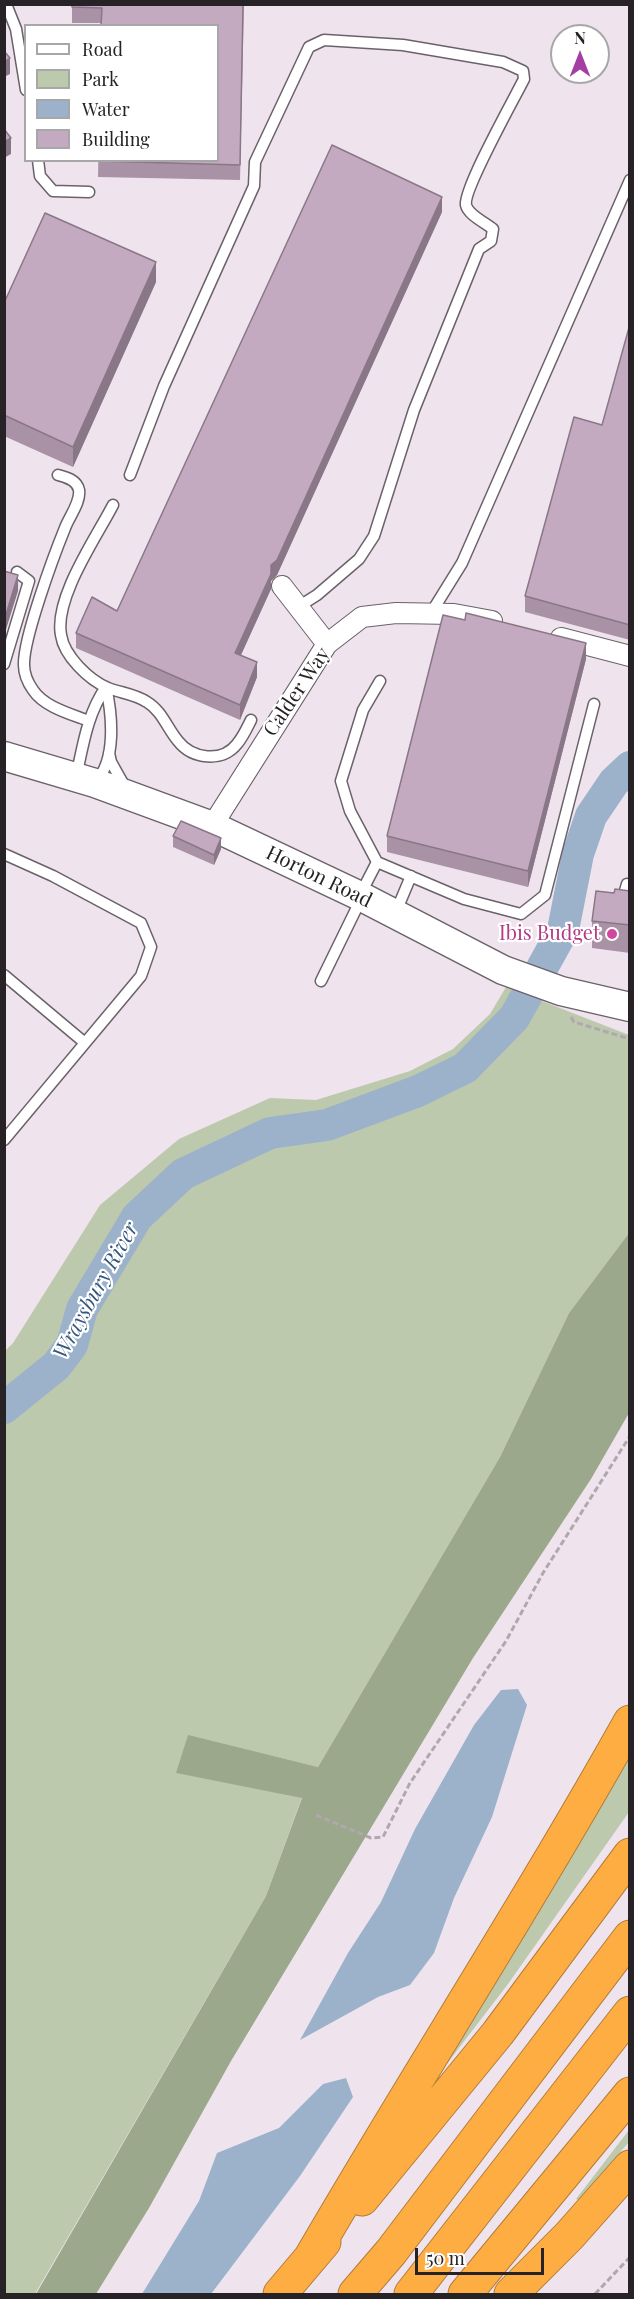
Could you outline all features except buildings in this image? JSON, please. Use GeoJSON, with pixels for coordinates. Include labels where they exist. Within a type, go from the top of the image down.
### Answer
{"type":"FeatureCollection","features":[{"type":"Feature","properties":{"kind":"highway"},"geometry":{"type":"LineString","coordinates":[[311,2257],[385,2130],[575,1820],[630,1722]]}},
{"type":"Feature","properties":{"kind":"highway"},"geometry":{"type":"LineString","coordinates":[[280,2295],[399,2157],[498,2033],[630,1855]]}},
{"type":"Feature","properties":{"kind":"highway"},"geometry":{"type":"LineString","coordinates":[[355,2295],[391,2252],[630,1936]]}},
{"type":"Feature","properties":{"kind":"highway"},"geometry":{"type":"LineString","coordinates":[[411,2295],[630,2013]]}},
{"type":"Feature","properties":{"kind":"highway"},"geometry":{"type":"LineString","coordinates":[[465,2295],[630,2094]]}},
{"type":"Feature","properties":{"kind":"highway"},"geometry":{"type":"LineString","coordinates":[[511,2295],[569,2236],[630,2167]]}},
{"type":"Feature","properties":{"kind":"street"},"geometry":{"type":"LineString","coordinates":[[282,586],[327,644]]}},
{"type":"Feature","properties":{"kind":"street","name":"Calder Way"},"geometry":{"type":"LineString","coordinates":[[212,826],[327,644],[362,617],[454,614],[507,624]]}},
{"type":"Feature","properties":{"kind":"street"},"geometry":{"type":"LineString","coordinates":[[539,632],[630,656]]}},
{"type":"Feature","properties":{"kind":"street","name":"Horton Road"},"geometry":{"type":"LineString","coordinates":[[4,756],[85,780],[212,826],[361,896],[502,970],[561,991],[630,1007]]}},
{"type":"Feature","properties":{"kind":"lane"},"geometry":{"type":"LineString","coordinates":[[6,4],[16,29],[24,78]]}},
{"type":"Feature","properties":{"kind":"lane"},"geometry":{"type":"LineString","coordinates":[[130,475],[164,386],[254,186],[255,162],[309,47],[324,40],[403,45],[503,62],[523,71],[524,79],[474,179],[466,203],[469,212],[493,230],[491,241],[479,249],[414,410],[374,536],[359,559],[318,595],[298,607]]}},
{"type":"Feature","properties":{"kind":"lane"},"geometry":{"type":"LineString","coordinates":[[38,162],[40,176],[53,191],[89,192]]}},
{"type":"Feature","properties":{"kind":"lane"},"geometry":{"type":"LineString","coordinates":[[431,613],[462,563],[630,180]]}},
{"type":"Feature","properties":{"kind":"lane"},"geometry":{"type":"LineString","coordinates":[[58,475],[76,483],[79,490],[78,499],[65,528],[42,596],[24,664],[26,678],[34,692],[47,704],[89,721]]}},
{"type":"Feature","properties":{"kind":"lane"},"geometry":{"type":"LineString","coordinates":[[113,505],[68,590],[60,625],[61,637],[73,659],[106,687],[149,703],[184,748],[198,755],[214,757],[232,750],[251,720]]}},
{"type":"Feature","properties":{"kind":"lane"},"geometry":{"type":"LineString","coordinates":[[4,664],[29,581],[16,572]]}},
{"type":"Feature","properties":{"kind":"lane"},"geometry":{"type":"LineString","coordinates":[[380,681],[363,710],[340,781],[350,811],[377,862],[464,899],[521,914],[545,895],[594,704]]}},
{"type":"Feature","properties":{"kind":"lane"},"geometry":{"type":"LineString","coordinates":[[106,687],[111,712],[104,771],[85,780],[89,721],[95,703],[106,687]]}},
{"type":"Feature","properties":{"kind":"lane"},"geometry":{"type":"LineString","coordinates":[[108,750],[116,772],[131,796]]}},
{"type":"Feature","properties":{"kind":"lane"},"geometry":{"type":"LineString","coordinates":[[4,854],[53,876],[141,923],[151,947],[141,976],[4,1140]]}},
{"type":"Feature","properties":{"kind":"lane"},"geometry":{"type":"LineString","coordinates":[[321,981],[377,862]]}},
{"type":"Feature","properties":{"kind":"lane"},"geometry":{"type":"LineString","coordinates":[[395,914],[411,876]]}},
{"type":"Feature","properties":{"kind":"lane"},"geometry":{"type":"LineString","coordinates":[[4,975],[85,1043]]}},
{"type":"Feature","properties":{"kind":"path"},"geometry":{"type":"LineString","coordinates":[[316,1815],[371,1838],[382,1837],[410,1783],[506,1641],[543,1573],[630,1437]]}},
{"type":"Feature","properties":{"kind":"path"},"geometry":{"type":"LineString","coordinates":[[595,2295],[630,2257]]}},
{"type":"Feature","properties":{"kind":"green space"},"geometry":{"type":"Polygon","coordinates":[[[506,987],[629,1035],[629,1233],[569,1313],[500,1457],[318,1767],[188,1736],[177,1773],[302,1797],[266,1896],[35,2294],[4,2294],[4,1352],[13,1343],[100,1205],[179,1139],[270,1098],[316,1100],[410,1071],[453,1049],[490,1014],[506,987]]]}},
{"type":"Feature","properties":{"kind":"green space"},"geometry":{"type":"Polygon","coordinates":[[[629,1233],[629,1413],[591,1479],[473,1658],[231,2061],[149,2208],[96,2294],[36,2294],[266,1896],[302,1798],[176,1773],[188,1735],[318,1767],[500,1457],[569,1313],[629,1233]]]}},
{"type":"Feature","properties":{"kind":"green space"},"geometry":{"type":"Polygon","coordinates":[[[629,1750],[629,1812],[508,1984],[429,2087],[629,1750]]]}},
{"type":"Feature","properties":{"kind":"green space"},"geometry":{"type":"Polygon","coordinates":[[[629,2130],[629,2142],[578,2200],[576,2199],[629,2130]]]}},
{"type":"Feature","properties":{"kind":"water"},"geometry":{"type":"Polygon","coordinates":[[[518,1689],[527,1705],[492,1817],[454,1898],[434,1953],[410,1985],[378,1997],[300,2040],[348,1953],[381,1902],[415,1829],[474,1725],[501,1690],[518,1689]]]}},
{"type":"Feature","properties":{"kind":"water"},"geometry":{"type":"Polygon","coordinates":[[[346,2078],[353,2097],[300,2176],[211,2294],[142,2294],[199,2201],[217,2153],[279,2128],[323,2084],[346,2078]]]}},
{"type":"Feature","properties":{"kind":"waterway","name":"Wraysbury River"},"geometry":{"type":"LineString","coordinates":[[542,968],[563,930],[578,854],[591,816],[614,782],[630,767]]}},
{"type":"Feature","properties":{"kind":"waterway","name":"Wraysbury River"},"geometry":{"type":"LineString","coordinates":[[4,1408],[56,1366],[72,1345],[82,1309],[137,1217],[183,1174],[270,1133],[327,1125],[418,1091],[465,1068],[514,1018],[527,995]]}},
{"type":"Feature","properties":{"kind":"place","name":"Ibis Budget"},"geometry":{"type":"Point","coordinates":[612,934]}}]}
